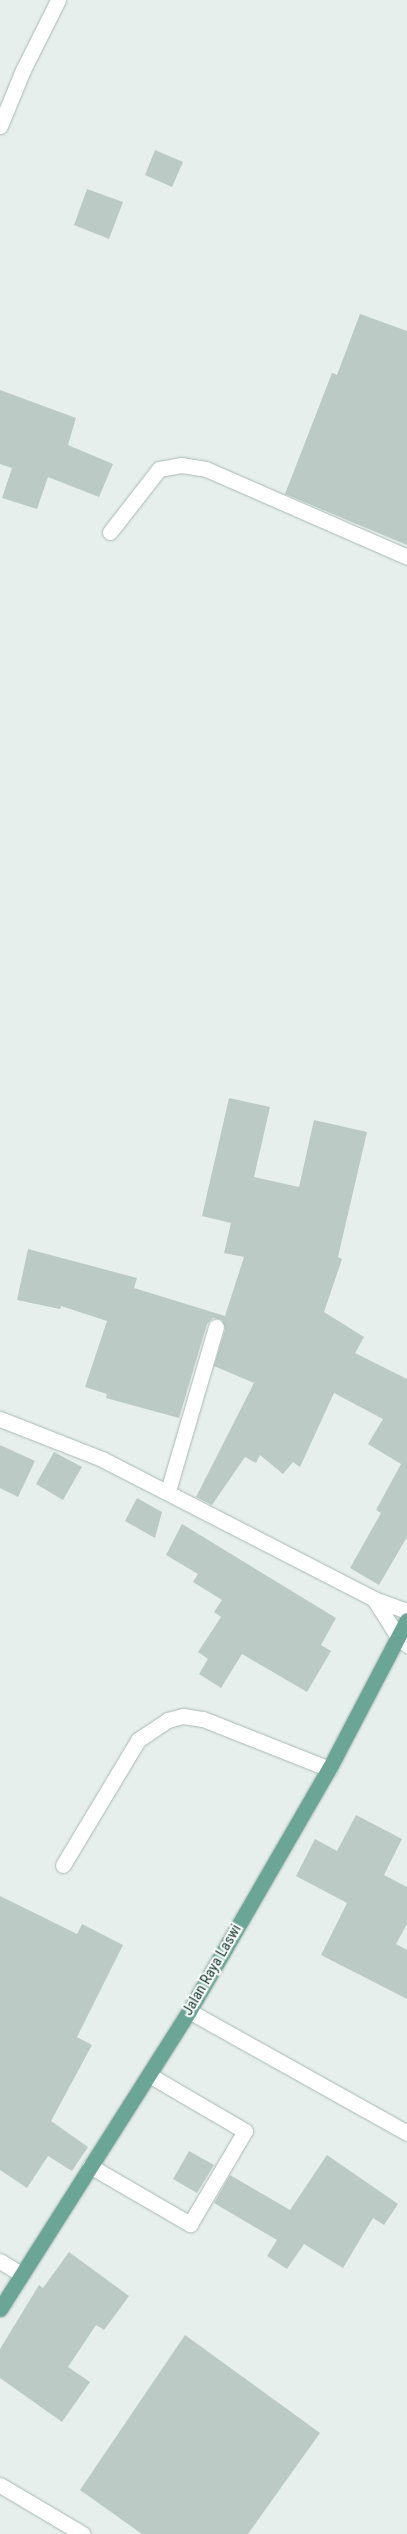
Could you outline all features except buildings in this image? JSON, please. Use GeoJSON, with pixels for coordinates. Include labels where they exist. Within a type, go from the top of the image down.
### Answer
{"type":"FeatureCollection","features":[{"type":"Feature","properties":{"kind":"main road","name":"Jalan Raya Laswi"},"geometry":{"type":"LineString","coordinates":[[0,2309],[189,2011],[402,1641],[407,1620]]}},
{"type":"Feature","properties":{"kind":"street"},"geometry":{"type":"LineString","coordinates":[[0,126],[23,70],[58,0]]}},
{"type":"Feature","properties":{"kind":"street"},"geometry":{"type":"LineString","coordinates":[[110,532],[159,469],[181,465],[206,469],[407,557]]}},
{"type":"Feature","properties":{"kind":"street"},"geometry":{"type":"LineString","coordinates":[[168,1491],[216,1327]]}},
{"type":"Feature","properties":{"kind":"street"},"geometry":{"type":"LineString","coordinates":[[0,1419],[102,1459],[168,1491],[374,1599],[407,1611]]}},
{"type":"Feature","properties":{"kind":"street"},"geometry":{"type":"LineString","coordinates":[[374,1599],[402,1641]]}},
{"type":"Feature","properties":{"kind":"street"},"geometry":{"type":"LineString","coordinates":[[63,1865],[138,1740],[168,1720],[183,1716],[203,1719],[329,1769]]}},
{"type":"Feature","properties":{"kind":"street"},"geometry":{"type":"LineString","coordinates":[[189,2011],[407,2133]]}},
{"type":"Feature","properties":{"kind":"street"},"geometry":{"type":"LineString","coordinates":[[90,2166],[190,2224],[245,2131],[149,2075]]}},
{"type":"Feature","properties":{"kind":"street"},"geometry":{"type":"LineString","coordinates":[[0,2261],[21,2274]]}},
{"type":"Feature","properties":{"kind":"street"},"geometry":{"type":"LineString","coordinates":[[0,2484],[83,2534]]}}]}
